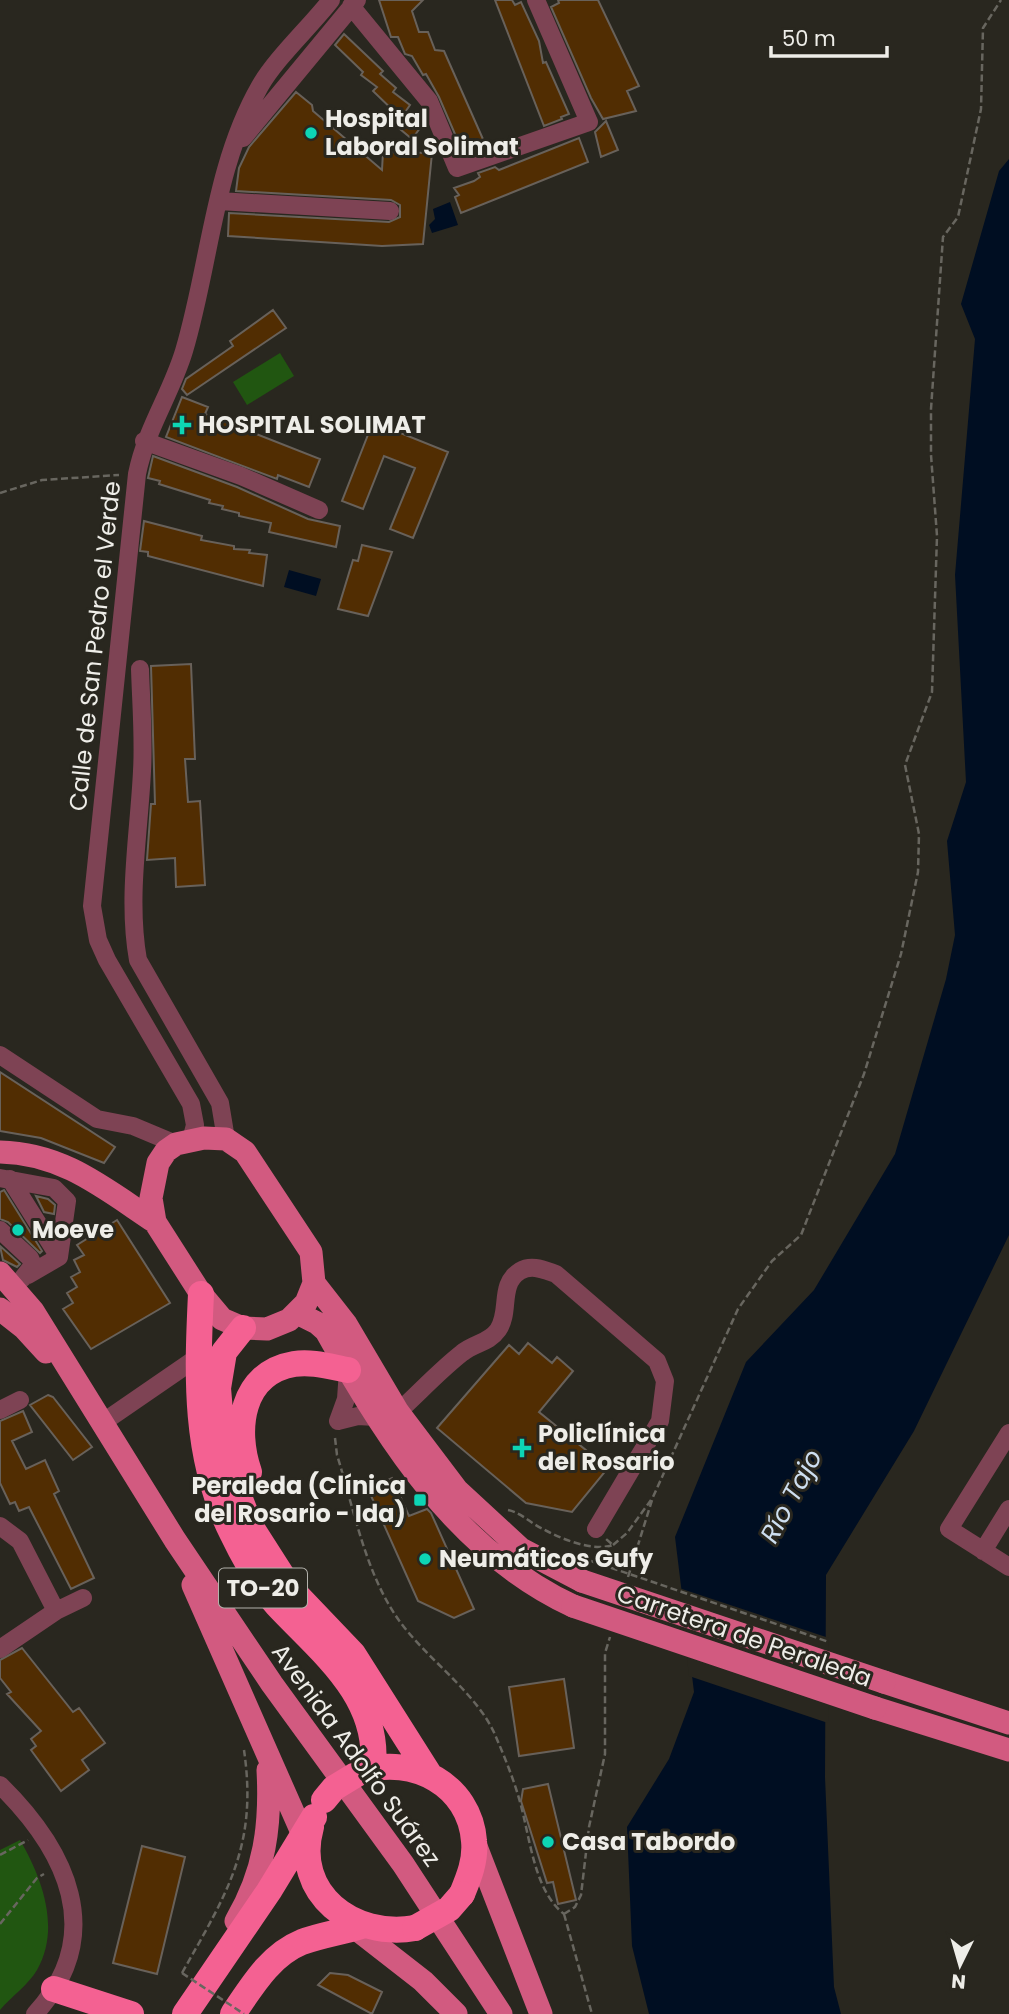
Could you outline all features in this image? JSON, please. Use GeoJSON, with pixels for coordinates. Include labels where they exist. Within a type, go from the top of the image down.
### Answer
{"type":"FeatureCollection","features":[{"type":"Feature","properties":{"kind":"highway","name":"TO-20"},"geometry":{"type":"LineString","coordinates":[[201,1294],[198,1407],[203,1445],[219,1504],[231,1532],[252,1570],[276,1604],[344,1675],[371,1728],[374,1749],[367,1769],[411,1768],[429,1774]]}},
{"type":"Feature","properties":{"kind":"highway","name":"TO-20"},"geometry":{"type":"LineString","coordinates":[[233,2014],[264,1969],[287,1950],[355,1924],[388,1931],[415,1928],[433,1920],[462,1894],[472,1869],[475,1843],[466,1810],[456,1796],[429,1774],[353,1654],[308,1608],[270,1559],[251,1527],[236,1489],[222,1435],[218,1388],[223,1353],[243,1328]]}},
{"type":"Feature","properties":{"kind":"highway"},"geometry":{"type":"LineString","coordinates":[[308,1608],[271,1535],[245,1459],[244,1406],[262,1379],[286,1366],[313,1364],[348,1370]]}},
{"type":"Feature","properties":{"kind":"highway"},"geometry":{"type":"LineString","coordinates":[[184,2014],[312,1825],[334,1788],[367,1769]]}},
{"type":"Feature","properties":{"kind":"highway"},"geometry":{"type":"LineString","coordinates":[[312,1825],[314,1880],[329,1902],[355,1924]]}},
{"type":"Feature","properties":{"kind":"highway"},"geometry":{"type":"LineString","coordinates":[[54,1989],[131,2014]]}},
{"type":"Feature","properties":{"kind":"main road"},"geometry":{"type":"LineString","coordinates":[[226,1139],[236,1144],[254,1161],[300,1230],[311,1252],[314,1283],[297,1313],[267,1329],[243,1328],[222,1318],[201,1294],[155,1222],[151,1210],[152,1186],[158,1163],[166,1151],[183,1142],[226,1139]]}},
{"type":"Feature","properties":{"kind":"main road"},"geometry":{"type":"LineString","coordinates":[[0,1152],[48,1158],[107,1189],[155,1222]]}},
{"type":"Feature","properties":{"kind":"main road"},"geometry":{"type":"LineString","coordinates":[[107,1189],[130,1192],[152,1186]]}},
{"type":"Feature","properties":{"kind":"main road","name":"Avenida Adolfo Suárez"},"geometry":{"type":"LineString","coordinates":[[10,1280],[33,1311],[175,1540],[272,1684],[403,1864],[501,2014]]}},
{"type":"Feature","properties":{"kind":"main road","name":"Carretera de Peraleda"},"geometry":{"type":"LineString","coordinates":[[314,1283],[346,1324],[398,1412],[457,1490],[504,1535],[542,1562],[586,1571],[884,1682],[1009,1723]]}},
{"type":"Feature","properties":{"kind":"main road","name":"Avenida Adolfo Suárez"},"geometry":{"type":"LineString","coordinates":[[0,1309],[24,1328],[77,1385]]}},
{"type":"Feature","properties":{"kind":"main road","name":"Carretera de Peraleda"},"geometry":{"type":"LineString","coordinates":[[297,1313],[317,1322],[327,1331],[375,1417],[425,1484],[462,1525],[514,1573],[544,1593],[573,1606],[875,1708],[1009,1750]]}},
{"type":"Feature","properties":{"kind":"main road"},"geometry":{"type":"LineString","coordinates":[[175,1540],[268,1756],[312,1825]]}},
{"type":"Feature","properties":{"kind":"main road"},"geometry":{"type":"LineString","coordinates":[[184,2014],[244,1909],[260,1872],[269,1834],[268,1756]]}},
{"type":"Feature","properties":{"kind":"main road"},"geometry":{"type":"LineString","coordinates":[[475,1843],[541,2014]]}},
{"type":"Feature","properties":{"kind":"main road"},"geometry":{"type":"LineString","coordinates":[[355,1924],[456,2014]]}},
{"type":"Feature","properties":{"kind":"street","name":"Calle de San Pedro el Verde"},"geometry":{"type":"LineString","coordinates":[[183,1142],[195,1125],[191,1104],[107,960],[98,940],[92,906],[136,474],[144,441],[178,372],[196,310],[219,201],[235,145],[265,78],[331,0]]}},
{"type":"Feature","properties":{"kind":"street"},"geometry":{"type":"LineString","coordinates":[[354,3],[429,101],[457,168],[589,122],[536,0]]}},
{"type":"Feature","properties":{"kind":"street","name":"Calle de San Pedro el Verde"},"geometry":{"type":"LineString","coordinates":[[235,145],[354,3]]}},
{"type":"Feature","properties":{"kind":"street"},"geometry":{"type":"LineString","coordinates":[[219,201],[390,211]]}},
{"type":"Feature","properties":{"kind":"street"},"geometry":{"type":"LineString","coordinates":[[144,441],[270,498],[319,510]]}},
{"type":"Feature","properties":{"kind":"street"},"geometry":{"type":"LineString","coordinates":[[140,668],[142,772],[137,811],[136,948],[141,970],[220,1103],[226,1139]]}},
{"type":"Feature","properties":{"kind":"street"},"geometry":{"type":"LineString","coordinates":[[0,1055],[97,1119],[133,1126],[183,1142]]}},
{"type":"Feature","properties":{"kind":"street"},"geometry":{"type":"LineString","coordinates":[[5,1178],[59,1257]]}},
{"type":"Feature","properties":{"kind":"street"},"geometry":{"type":"LineString","coordinates":[[5,1178],[54,1188],[67,1201],[59,1257]]}},
{"type":"Feature","properties":{"kind":"street"},"geometry":{"type":"LineString","coordinates":[[0,1230],[30,1258],[33,1265],[10,1280]]}},
{"type":"Feature","properties":{"kind":"street"},"geometry":{"type":"LineString","coordinates":[[10,1280],[59,1257]]}},
{"type":"Feature","properties":{"kind":"street"},"geometry":{"type":"LineString","coordinates":[[398,1412],[463,1352],[488,1340],[499,1328],[506,1288],[517,1273],[526,1268],[539,1268],[556,1274],[657,1362],[665,1381],[660,1421],[596,1529]]}},
{"type":"Feature","properties":{"kind":"street"},"geometry":{"type":"LineString","coordinates":[[102,1423],[198,1357]]}},
{"type":"Feature","properties":{"kind":"street"},"geometry":{"type":"LineString","coordinates":[[338,1421],[346,1399],[348,1370]]}},
{"type":"Feature","properties":{"kind":"street"},"geometry":{"type":"LineString","coordinates":[[0,1410],[20,1400]]}},
{"type":"Feature","properties":{"kind":"street"},"geometry":{"type":"LineString","coordinates":[[338,1421],[358,1416],[375,1417]]}},
{"type":"Feature","properties":{"kind":"street"},"geometry":{"type":"LineString","coordinates":[[1009,1433],[949,1529],[1009,1567]]}},
{"type":"Feature","properties":{"kind":"street"},"geometry":{"type":"LineString","coordinates":[[983,1551],[1009,1509]]}},
{"type":"Feature","properties":{"kind":"street"},"geometry":{"type":"LineString","coordinates":[[0,1526],[20,1541],[56,1611]]}},
{"type":"Feature","properties":{"kind":"street"},"geometry":{"type":"LineString","coordinates":[[0,1649],[56,1611],[83,1598]]}},
{"type":"Feature","properties":{"kind":"street"},"geometry":{"type":"LineString","coordinates":[[0,1785],[43,1832],[62,1866],[71,1892],[75,1920],[71,1945],[54,1989],[35,2014]]}},
{"type":"Feature","properties":{"kind":"street"},"geometry":{"type":"LineString","coordinates":[[423,1982],[441,2014]]}},
{"type":"Feature","properties":{"kind":"path"},"geometry":{"type":"LineString","coordinates":[[627,1580],[653,1497],[738,1309],[772,1261],[801,1235],[864,1074],[901,954],[918,872],[919,834],[905,765],[932,692],[937,536],[931,455],[932,409],[943,237],[958,217],[981,109],[983,28],[1001,0]]}},
{"type":"Feature","properties":{"kind":"path"},"geometry":{"type":"LineString","coordinates":[[0,493],[42,480],[136,474]]}},
{"type":"Feature","properties":{"kind":"path"},"geometry":{"type":"LineString","coordinates":[[338,1421],[337,1455],[381,1590],[408,1632],[479,1709],[495,1734],[519,1798],[542,1884],[554,1907],[564,1914],[592,2014]]}},
{"type":"Feature","properties":{"kind":"path"},"geometry":{"type":"LineString","coordinates":[[508,1518],[498,1508],[514,1511],[541,1528],[602,1549],[613,1545],[627,1533],[653,1497]]}},
{"type":"Feature","properties":{"kind":"path"},"geometry":{"type":"LineString","coordinates":[[596,1529],[613,1545]]}},
{"type":"Feature","properties":{"kind":"path"},"geometry":{"type":"LineString","coordinates":[[586,1571],[839,1645]]}},
{"type":"Feature","properties":{"kind":"path"},"geometry":{"type":"LineString","coordinates":[[564,1914],[575,1907],[581,1895],[589,1827],[605,1754],[605,1653],[612,1629]]}},
{"type":"Feature","properties":{"kind":"path"},"geometry":{"type":"LineString","coordinates":[[244,1748],[248,1809],[238,1864],[219,1909],[183,1973],[244,2014]]}},
{"type":"Feature","properties":{"kind":"path"},"geometry":{"type":"LineString","coordinates":[[0,1855],[43,1832]]}},
{"type":"Feature","properties":{"kind":"path"},"geometry":{"type":"LineString","coordinates":[[0,1924],[37,1878],[62,1866]]}},
{"type":"Feature","properties":{"kind":"green space"},"geometry":{"type":"Polygon","coordinates":[[[280,353],[294,376],[247,405],[233,382],[280,353]]]}},
{"type":"Feature","properties":{"kind":"green space"},"geometry":{"type":"Polygon","coordinates":[[[20,1840],[35,1870],[46,1904],[48,1937],[37,1970],[0,2010],[0,1850],[20,1840]]]}},
{"type":"Feature","properties":{"kind":"water","name":"Río Tajo"},"geometry":{"type":"Polygon","coordinates":[[[1009,159],[1009,1235],[914,1431],[826,1575],[825,1777],[834,1987],[841,2014],[649,2014],[632,1946],[627,1827],[669,1759],[694,1692],[675,1537],[746,1362],[814,1290],[895,1154],[946,979],[955,935],[947,841],[966,782],[955,575],[975,339],[961,304],[999,171],[1009,159]]]}},
{"type":"Feature","properties":{"kind":"water"},"geometry":{"type":"Polygon","coordinates":[[[450,202],[458,225],[432,233],[429,225],[435,219],[433,209],[450,202]]]}},
{"type":"Feature","properties":{"kind":"water"},"geometry":{"type":"Polygon","coordinates":[[[289,570],[321,579],[316,596],[284,587],[289,570]]]}},
{"type":"Feature","properties":{"kind":"pier"},"geometry":{"type":"Polygon","coordinates":[[[679,1588],[829,1638],[828,1723],[689,1676],[679,1588]]]}},
{"type":"Feature","properties":{"kind":"building"},"geometry":{"type":"Polygon","coordinates":[[[379,0],[423,0],[412,11],[419,32],[428,32],[435,50],[444,51],[486,146],[470,151],[468,146],[461,148],[426,74],[423,75],[412,56],[405,54],[398,37],[391,37],[379,0]]]}},
{"type":"Feature","properties":{"kind":"building"},"geometry":{"type":"Polygon","coordinates":[[[495,0],[512,0],[515,5],[521,2],[539,41],[543,63],[546,62],[569,114],[561,117],[562,119],[544,126],[495,0]]]}},
{"type":"Feature","properties":{"kind":"building"},"geometry":{"type":"Polygon","coordinates":[[[558,0],[598,0],[639,86],[627,91],[636,111],[603,119],[551,7],[559,3],[558,0]]]}},
{"type":"Feature","properties":{"kind":"building"},"geometry":{"type":"Polygon","coordinates":[[[344,34],[383,71],[380,74],[396,88],[393,92],[410,105],[401,118],[373,91],[377,87],[361,75],[363,72],[335,45],[344,34]]]}},
{"type":"Feature","properties":{"kind":"building"},"geometry":{"type":"Polygon","coordinates":[[[296,92],[312,105],[313,111],[382,170],[383,152],[432,153],[423,244],[382,246],[228,236],[229,213],[389,222],[400,217],[400,205],[391,200],[236,191],[239,168],[249,147],[296,92]]]}},
{"type":"Feature","properties":{"kind":"building"},"geometry":{"type":"Polygon","coordinates":[[[411,114],[423,124],[412,139],[400,129],[411,114]]]}},
{"type":"Feature","properties":{"kind":"building"},"geometry":{"type":"Polygon","coordinates":[[[606,121],[618,150],[601,157],[595,132],[606,121]]]}},
{"type":"Feature","properties":{"kind":"building"},"geometry":{"type":"Polygon","coordinates":[[[579,138],[588,162],[461,213],[455,197],[459,195],[454,188],[474,181],[480,177],[478,173],[495,167],[499,170],[579,138]]]}},
{"type":"Feature","properties":{"kind":"building"},"geometry":{"type":"Polygon","coordinates":[[[273,310],[286,328],[187,395],[182,389],[186,379],[233,346],[230,341],[273,310]]]}},
{"type":"Feature","properties":{"kind":"building"},"geometry":{"type":"Polygon","coordinates":[[[182,397],[208,407],[205,414],[320,459],[309,487],[278,475],[277,479],[166,437],[182,397]]]}},
{"type":"Feature","properties":{"kind":"building"},"geometry":{"type":"Polygon","coordinates":[[[373,422],[448,452],[413,538],[390,529],[415,468],[384,456],[363,509],[342,501],[373,422]]]}},
{"type":"Feature","properties":{"kind":"building"},"geometry":{"type":"Polygon","coordinates":[[[153,456],[237,487],[308,519],[340,526],[336,547],[269,532],[271,523],[239,516],[239,513],[222,509],[223,506],[209,503],[210,500],[159,484],[160,481],[148,478],[153,456]]]}},
{"type":"Feature","properties":{"kind":"building"},"geometry":{"type":"Polygon","coordinates":[[[144,521],[202,536],[201,540],[267,555],[263,586],[148,556],[148,552],[140,551],[144,521]]]}},
{"type":"Feature","properties":{"kind":"building"},"geometry":{"type":"Polygon","coordinates":[[[362,545],[392,552],[368,616],[338,609],[353,560],[358,561],[362,545]]]}},
{"type":"Feature","properties":{"kind":"building"},"geometry":{"type":"Polygon","coordinates":[[[191,664],[195,759],[185,759],[188,802],[200,801],[205,885],[176,887],[175,858],[147,860],[151,804],[155,804],[151,666],[191,664]]]}},
{"type":"Feature","properties":{"kind":"building"},"geometry":{"type":"Polygon","coordinates":[[[0,1072],[115,1147],[104,1163],[41,1138],[0,1131],[0,1072]]]}},
{"type":"Feature","properties":{"kind":"building"},"geometry":{"type":"Polygon","coordinates":[[[4,1190],[42,1251],[40,1253],[8,1222],[0,1219],[0,1192],[4,1190]]]}},
{"type":"Feature","properties":{"kind":"building"},"geometry":{"type":"Polygon","coordinates":[[[36,1196],[48,1199],[55,1205],[54,1214],[44,1212],[36,1196]]]}},
{"type":"Feature","properties":{"kind":"building"},"geometry":{"type":"Polygon","coordinates":[[[117,1220],[170,1303],[91,1349],[63,1309],[73,1303],[67,1293],[77,1287],[71,1277],[80,1272],[74,1260],[84,1255],[77,1245],[117,1220]]]}},
{"type":"Feature","properties":{"kind":"building"},"geometry":{"type":"Polygon","coordinates":[[[0,1246],[20,1264],[17,1267],[3,1260],[0,1246]]]}},
{"type":"Feature","properties":{"kind":"building","name":"Policlínica del Rosario"},"geometry":{"type":"Polygon","coordinates":[[[528,1343],[552,1363],[557,1357],[573,1371],[539,1412],[608,1468],[572,1512],[526,1503],[437,1428],[509,1345],[519,1354],[528,1343]]]}},
{"type":"Feature","properties":{"kind":"building"},"geometry":{"type":"Polygon","coordinates":[[[48,1395],[53,1397],[92,1447],[73,1460],[30,1405],[48,1395]]]}},
{"type":"Feature","properties":{"kind":"building"},"geometry":{"type":"Polygon","coordinates":[[[23,1411],[32,1432],[12,1441],[26,1469],[45,1460],[59,1491],[54,1494],[94,1578],[71,1589],[29,1507],[19,1511],[15,1502],[10,1504],[0,1483],[0,1421],[23,1411]]]}},
{"type":"Feature","properties":{"kind":"building","name":"Neumáticos Gufy"},"geometry":{"type":"Polygon","coordinates":[[[392,1478],[409,1516],[427,1509],[431,1513],[474,1609],[454,1618],[418,1601],[368,1489],[392,1478]]]}},
{"type":"Feature","properties":{"kind":"building"},"geometry":{"type":"Polygon","coordinates":[[[22,1648],[73,1712],[79,1708],[105,1743],[82,1760],[89,1770],[61,1791],[31,1750],[36,1746],[31,1739],[41,1731],[7,1694],[11,1692],[0,1678],[0,1660],[22,1648]]]}},
{"type":"Feature","properties":{"kind":"building"},"geometry":{"type":"Polygon","coordinates":[[[564,1679],[574,1748],[519,1756],[509,1687],[564,1679]]]}},
{"type":"Feature","properties":{"kind":"building","name":"Casa Tabordo"},"geometry":{"type":"Polygon","coordinates":[[[548,1784],[576,1900],[558,1904],[553,1882],[547,1883],[521,1801],[523,1789],[548,1784]]]}},
{"type":"Feature","properties":{"kind":"building"},"geometry":{"type":"Polygon","coordinates":[[[142,1846],[185,1857],[157,1974],[113,1963],[142,1846]]]}},
{"type":"Feature","properties":{"kind":"building"},"geometry":{"type":"Polygon","coordinates":[[[330,1973],[348,1975],[382,1992],[372,2014],[318,1985],[330,1973]]]}},
{"type":"Feature","properties":{"kind":"place","name":"Hospital Laboral Solimat"},"geometry":{"type":"Point","coordinates":[311,133]}},
{"type":"Feature","properties":{"kind":"place","name":"HOSPITAL SOLIMAT"},"geometry":{"type":"Point","coordinates":[182,425]}},
{"type":"Feature","properties":{"kind":"place","name":"Moeve"},"geometry":{"type":"Point","coordinates":[18,1230]}},
{"type":"Feature","properties":{"kind":"place","name":"Policlínica del Rosario"},"geometry":{"type":"Point","coordinates":[522,1448]}},
{"type":"Feature","properties":{"kind":"place","name":"Peraleda (Clínica del Rosario - Ida)"},"geometry":{"type":"Point","coordinates":[420,1500]}},
{"type":"Feature","properties":{"kind":"place","name":"Neumáticos Gufy"},"geometry":{"type":"Point","coordinates":[425,1559]}},
{"type":"Feature","properties":{"kind":"place","name":"Casa Tabordo"},"geometry":{"type":"Point","coordinates":[548,1842]}}]}
